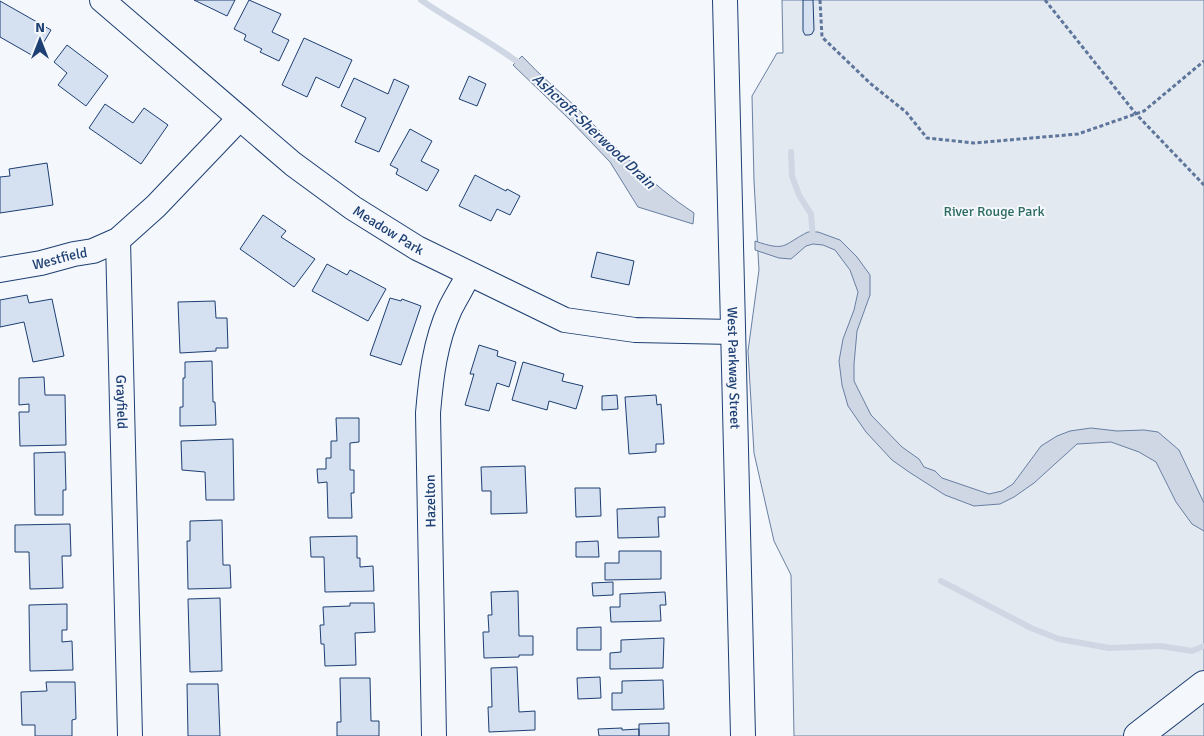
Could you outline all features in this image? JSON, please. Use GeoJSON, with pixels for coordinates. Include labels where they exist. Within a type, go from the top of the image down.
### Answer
{"type":"FeatureCollection","features":[{"type":"Feature","properties":{"kind":"main road"},"geometry":{"type":"LineString","coordinates":[[1138,736],[1204,685]]}},
{"type":"Feature","properties":{"kind":"street","name":"Meadow Park"},"geometry":{"type":"LineString","coordinates":[[102,0],[293,164],[353,208],[417,248],[565,320],[634,330],[734,332]]}},
{"type":"Feature","properties":{"kind":"street","name":"West Parkway Street"},"geometry":{"type":"LineString","coordinates":[[725,0],[743,736]]}},
{"type":"Feature","properties":{"kind":"street"},"geometry":{"type":"LineString","coordinates":[[118,240],[156,206],[239,119]]}},
{"type":"Feature","properties":{"kind":"street","name":"Westfield"},"geometry":{"type":"LineString","coordinates":[[0,270],[93,251],[118,240]]}},
{"type":"Feature","properties":{"kind":"street","name":"Grayfield"},"geometry":{"type":"LineString","coordinates":[[118,240],[130,736]]}},
{"type":"Feature","properties":{"kind":"street","name":"Hazelton"},"geometry":{"type":"LineString","coordinates":[[434,736],[428,413],[432,372],[439,340],[450,310],[469,274]]}},
{"type":"Feature","properties":{"kind":"path"},"geometry":{"type":"LineString","coordinates":[[820,0],[822,37],[871,84],[906,112],[927,138],[974,143],[1078,134],[1144,111],[1204,61]]}},
{"type":"Feature","properties":{"kind":"path"},"geometry":{"type":"LineString","coordinates":[[1045,0],[1136,114],[1204,185]]}},
{"type":"Feature","properties":{"kind":"green space","name":"River Rouge Park"},"geometry":{"type":"Polygon","coordinates":[[[782,0],[1204,0],[1204,736],[794,736],[791,575],[774,541],[754,453],[748,351],[759,270],[752,96],[777,53],[783,53],[782,0]]]}},
{"type":"Feature","properties":{"kind":"water"},"geometry":{"type":"Polygon","coordinates":[[[522,56],[634,165],[694,213],[693,224],[638,207],[610,162],[513,65],[522,56]]]}},
{"type":"Feature","properties":{"kind":"water"},"geometry":{"type":"Polygon","coordinates":[[[808,232],[818,232],[840,240],[857,257],[870,275],[870,295],[857,331],[854,381],[871,415],[902,447],[919,459],[924,467],[935,471],[942,478],[989,494],[1002,491],[1013,484],[1041,446],[1057,436],[1070,431],[1091,428],[1158,432],[1179,450],[1204,503],[1204,531],[1192,524],[1176,502],[1156,462],[1139,452],[1111,442],[1077,444],[1034,483],[1000,504],[974,506],[945,495],[892,460],[866,432],[848,406],[842,385],[839,361],[843,339],[854,310],[858,292],[850,270],[835,250],[823,245],[813,244],[806,246],[791,259],[779,258],[755,250],[755,241],[779,246],[808,232]]]}},
{"type":"Feature","properties":{"kind":"building"},"geometry":{"type":"Polygon","coordinates":[[[194,0],[235,0],[227,16],[194,0]]]}},
{"type":"Feature","properties":{"kind":"building"},"geometry":{"type":"Polygon","coordinates":[[[249,0],[281,14],[272,32],[289,40],[279,61],[260,52],[262,49],[244,40],[246,35],[234,29],[249,0]]]}},
{"type":"Feature","properties":{"kind":"building"},"geometry":{"type":"Polygon","coordinates":[[[803,0],[813,0],[814,30],[809,35],[805,35],[803,31],[803,0]]]}},
{"type":"Feature","properties":{"kind":"building"},"geometry":{"type":"Polygon","coordinates":[[[0,1],[51,30],[35,57],[0,37],[0,1]]]}},
{"type":"Feature","properties":{"kind":"building"},"geometry":{"type":"Polygon","coordinates":[[[304,38],[352,60],[339,88],[316,77],[307,97],[282,85],[304,38]]]}},
{"type":"Feature","properties":{"kind":"building"},"geometry":{"type":"Polygon","coordinates":[[[67,45],[108,76],[86,106],[58,85],[67,73],[54,62],[67,45]]]}},
{"type":"Feature","properties":{"kind":"building"},"geometry":{"type":"Polygon","coordinates":[[[469,76],[486,84],[477,106],[459,99],[469,76]]]}},
{"type":"Feature","properties":{"kind":"building"},"geometry":{"type":"Polygon","coordinates":[[[354,78],[388,94],[394,79],[409,86],[379,152],[355,142],[366,118],[341,106],[354,78]]]}},
{"type":"Feature","properties":{"kind":"building"},"geometry":{"type":"Polygon","coordinates":[[[105,104],[133,123],[144,108],[168,125],[141,164],[89,128],[105,104]]]}},
{"type":"Feature","properties":{"kind":"building"},"geometry":{"type":"Polygon","coordinates":[[[410,129],[432,141],[421,161],[439,170],[427,191],[396,174],[398,169],[390,165],[410,129]]]}},
{"type":"Feature","properties":{"kind":"building"},"geometry":{"type":"Polygon","coordinates":[[[47,163],[53,205],[0,213],[0,177],[10,176],[9,169],[47,163]]]}},
{"type":"Feature","properties":{"kind":"building"},"geometry":{"type":"Polygon","coordinates":[[[475,175],[520,196],[510,215],[497,209],[491,221],[459,206],[475,175]]]}},
{"type":"Feature","properties":{"kind":"building"},"geometry":{"type":"Polygon","coordinates":[[[263,215],[286,231],[281,237],[315,259],[294,287],[240,249],[263,215]]]}},
{"type":"Feature","properties":{"kind":"building"},"geometry":{"type":"Polygon","coordinates":[[[597,252],[634,261],[629,285],[591,277],[597,252]]]}},
{"type":"Feature","properties":{"kind":"building"},"geometry":{"type":"Polygon","coordinates":[[[327,264],[347,275],[350,270],[386,289],[368,321],[312,291],[327,264]]]}},
{"type":"Feature","properties":{"kind":"building"},"geometry":{"type":"Polygon","coordinates":[[[27,295],[29,303],[52,299],[64,356],[33,362],[24,322],[0,327],[0,300],[27,295]]]}},
{"type":"Feature","properties":{"kind":"building"},"geometry":{"type":"Polygon","coordinates":[[[390,298],[401,301],[402,299],[421,306],[401,365],[370,355],[390,298]]]}},
{"type":"Feature","properties":{"kind":"building"},"geometry":{"type":"Polygon","coordinates":[[[215,301],[216,318],[227,318],[228,348],[216,348],[216,351],[180,353],[178,302],[215,301]]]}},
{"type":"Feature","properties":{"kind":"building"},"geometry":{"type":"Polygon","coordinates":[[[479,345],[498,351],[497,356],[516,362],[509,387],[497,383],[489,411],[465,405],[474,374],[470,374],[479,345]]]}},
{"type":"Feature","properties":{"kind":"building"},"geometry":{"type":"Polygon","coordinates":[[[212,361],[213,402],[215,402],[216,425],[180,426],[180,407],[183,407],[185,362],[212,361]]]}},
{"type":"Feature","properties":{"kind":"building"},"geometry":{"type":"Polygon","coordinates":[[[523,362],[564,374],[562,381],[583,386],[576,409],[549,401],[547,410],[512,400],[523,362]]]}},
{"type":"Feature","properties":{"kind":"building"},"geometry":{"type":"Polygon","coordinates":[[[44,377],[45,395],[65,395],[66,445],[20,446],[19,412],[29,412],[29,404],[19,405],[19,378],[44,377]]]}},
{"type":"Feature","properties":{"kind":"building"},"geometry":{"type":"Polygon","coordinates":[[[617,395],[618,409],[602,410],[602,396],[617,395]]]}},
{"type":"Feature","properties":{"kind":"building"},"geometry":{"type":"Polygon","coordinates":[[[656,395],[657,405],[661,404],[664,444],[656,444],[656,452],[629,454],[625,397],[656,395]]]}},
{"type":"Feature","properties":{"kind":"building"},"geometry":{"type":"Polygon","coordinates":[[[336,418],[359,418],[359,442],[350,443],[350,470],[354,470],[354,493],[351,493],[352,518],[328,518],[327,482],[318,483],[317,469],[326,469],[326,458],[331,458],[331,441],[337,441],[336,418]]]}},
{"type":"Feature","properties":{"kind":"building"},"geometry":{"type":"Polygon","coordinates":[[[233,439],[234,500],[206,500],[205,472],[182,470],[181,441],[233,439]]]}},
{"type":"Feature","properties":{"kind":"building"},"geometry":{"type":"Polygon","coordinates":[[[65,452],[66,490],[63,490],[63,515],[35,515],[34,453],[65,452]]]}},
{"type":"Feature","properties":{"kind":"building"},"geometry":{"type":"Polygon","coordinates":[[[525,466],[527,513],[491,514],[491,491],[482,491],[481,467],[525,466]]]}},
{"type":"Feature","properties":{"kind":"building"},"geometry":{"type":"Polygon","coordinates":[[[575,488],[600,488],[601,516],[576,517],[575,488]]]}},
{"type":"Feature","properties":{"kind":"building"},"geometry":{"type":"Polygon","coordinates":[[[665,507],[665,517],[658,517],[659,537],[618,538],[617,509],[665,507]]]}},
{"type":"Feature","properties":{"kind":"building"},"geometry":{"type":"Polygon","coordinates":[[[222,520],[223,565],[230,565],[231,588],[188,589],[187,541],[190,541],[190,521],[222,520]]]}},
{"type":"Feature","properties":{"kind":"building"},"geometry":{"type":"Polygon","coordinates":[[[70,524],[71,556],[62,556],[63,588],[30,589],[29,552],[15,552],[15,525],[70,524]]]}},
{"type":"Feature","properties":{"kind":"building"},"geometry":{"type":"Polygon","coordinates":[[[357,536],[357,558],[360,558],[360,567],[373,566],[374,591],[325,592],[324,557],[311,557],[310,537],[357,536]]]}},
{"type":"Feature","properties":{"kind":"building"},"geometry":{"type":"Polygon","coordinates":[[[598,541],[599,557],[576,557],[576,542],[598,541]]]}},
{"type":"Feature","properties":{"kind":"building"},"geometry":{"type":"Polygon","coordinates":[[[619,551],[661,551],[661,579],[605,580],[605,563],[619,563],[619,551]]]}},
{"type":"Feature","properties":{"kind":"building"},"geometry":{"type":"Polygon","coordinates":[[[613,582],[613,595],[593,596],[592,583],[613,582]]]}},
{"type":"Feature","properties":{"kind":"building"},"geometry":{"type":"Polygon","coordinates":[[[518,591],[519,636],[533,636],[533,655],[484,658],[483,632],[489,632],[488,615],[492,615],[491,592],[518,591]]]}},
{"type":"Feature","properties":{"kind":"building"},"geometry":{"type":"Polygon","coordinates":[[[665,592],[666,605],[660,605],[661,621],[611,622],[610,607],[620,607],[620,594],[665,592]]]}},
{"type":"Feature","properties":{"kind":"building"},"geometry":{"type":"Polygon","coordinates":[[[220,598],[222,671],[190,672],[188,599],[220,598]]]}},
{"type":"Feature","properties":{"kind":"building"},"geometry":{"type":"Polygon","coordinates":[[[350,603],[374,603],[375,632],[355,633],[356,665],[325,666],[324,644],[321,644],[320,625],[324,625],[323,607],[350,606],[350,603]]]}},
{"type":"Feature","properties":{"kind":"building"},"geometry":{"type":"Polygon","coordinates":[[[67,604],[67,630],[62,630],[62,642],[72,641],[73,670],[30,671],[29,605],[67,604]]]}},
{"type":"Feature","properties":{"kind":"building"},"geometry":{"type":"Polygon","coordinates":[[[601,627],[601,650],[577,650],[577,628],[601,627]]]}},
{"type":"Feature","properties":{"kind":"building"},"geometry":{"type":"Polygon","coordinates":[[[664,638],[663,668],[610,669],[610,653],[621,652],[621,640],[664,638]]]}},
{"type":"Feature","properties":{"kind":"building"},"geometry":{"type":"Polygon","coordinates":[[[517,667],[519,712],[535,711],[535,730],[489,732],[488,707],[492,707],[491,668],[517,667]]]}},
{"type":"Feature","properties":{"kind":"building"},"geometry":{"type":"Polygon","coordinates":[[[600,677],[601,698],[578,699],[577,678],[600,677]]]}},
{"type":"Feature","properties":{"kind":"building"},"geometry":{"type":"Polygon","coordinates":[[[340,678],[370,678],[371,721],[379,721],[379,736],[337,736],[337,722],[341,722],[340,678]]]}},
{"type":"Feature","properties":{"kind":"building"},"geometry":{"type":"Polygon","coordinates":[[[663,680],[664,709],[612,710],[612,693],[622,693],[622,681],[663,680]]]}},
{"type":"Feature","properties":{"kind":"building"},"geometry":{"type":"Polygon","coordinates":[[[46,682],[75,682],[76,719],[72,720],[72,736],[35,736],[35,725],[22,725],[21,692],[47,691],[46,682]]]}},
{"type":"Feature","properties":{"kind":"building"},"geometry":{"type":"Polygon","coordinates":[[[187,684],[218,684],[220,736],[188,736],[187,684]]]}},
{"type":"Feature","properties":{"kind":"building"},"geometry":{"type":"Polygon","coordinates":[[[669,723],[669,736],[639,736],[639,724],[669,723]]]}},
{"type":"Feature","properties":{"kind":"building"},"geometry":{"type":"Polygon","coordinates":[[[622,728],[622,730],[639,729],[639,736],[599,736],[598,729],[622,728]]]}},
{"type":"Feature","properties":{"kind":"waterway","name":"Ashcroft-Sherwood Drain"},"geometry":{"type":"LineString","coordinates":[[421,0],[498,48],[523,66]]}},
{"type":"Feature","properties":{"kind":"waterway"},"geometry":{"type":"LineString","coordinates":[[791,152],[792,176],[799,195],[811,214],[813,239]]}},
{"type":"Feature","properties":{"kind":"waterway"},"geometry":{"type":"LineString","coordinates":[[941,581],[1031,628],[1059,639],[1109,648],[1160,646],[1192,651],[1204,646]]}}]}
